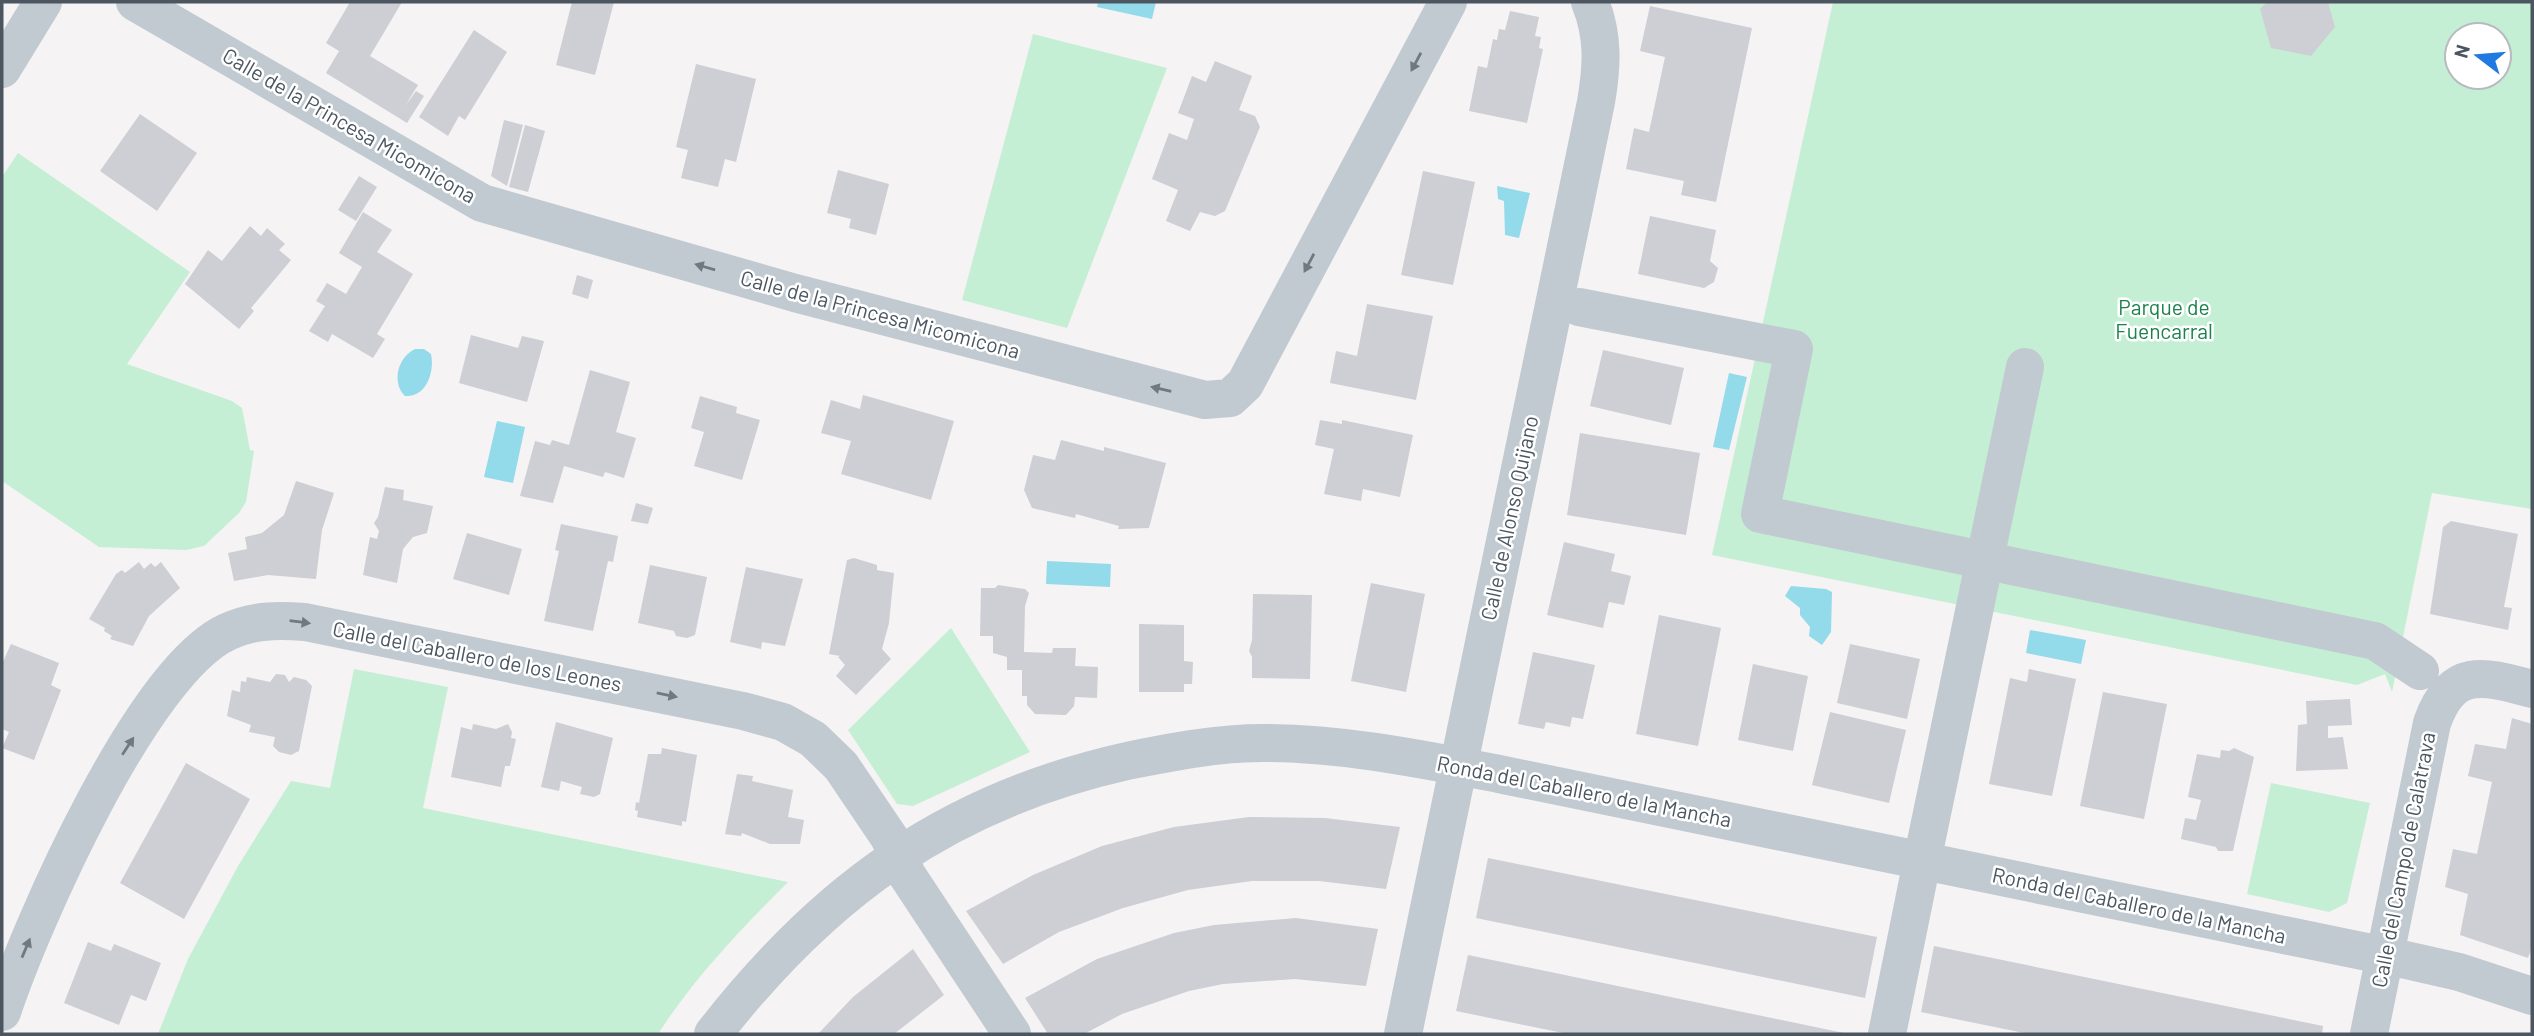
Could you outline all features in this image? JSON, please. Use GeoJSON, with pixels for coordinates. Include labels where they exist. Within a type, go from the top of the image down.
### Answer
{"type":"FeatureCollection","features":[{"type":"Feature","properties":{"kind":"street"},"geometry":{"type":"LineString","coordinates":[[2,69],[43,2]]}},
{"type":"Feature","properties":{"kind":"street","name":"Calle de la Princesa Micomicona"},"geometry":{"type":"LineString","coordinates":[[135,2],[482,203],[795,293],[1205,400],[1230,398],[1245,384],[1448,2]]}},
{"type":"Feature","properties":{"kind":"street","name":"Calle de Alonso Quijano"},"geometry":{"type":"LineString","coordinates":[[1403,1034],[1596,102],[1602,63],[1601,37],[1590,2]]}},
{"type":"Feature","properties":{"kind":"street"},"geometry":{"type":"LineString","coordinates":[[1579,307],[1794,349],[1760,514],[2375,640],[2435,680],[2464,681],[2480,678],[2532,689]]}},
{"type":"Feature","properties":{"kind":"street"},"geometry":{"type":"LineString","coordinates":[[1926,842],[2025,367]]}},
{"type":"Feature","properties":{"kind":"street","name":"Calle del Caballero de los Leones"},"geometry":{"type":"LineString","coordinates":[[2,1012],[48,897],[89,813],[162,694],[196,653],[225,632],[252,622],[305,622],[743,711],[783,722],[813,739],[841,766],[878,820],[906,875],[1012,1034]]}},
{"type":"Feature","properties":{"kind":"street","name":"Calle del Campo de Calatrava"},"geometry":{"type":"LineString","coordinates":[[2369,1034],[2432,723],[2439,704],[2435,680]]}},
{"type":"Feature","properties":{"kind":"street","name":"Ronda del Caballero de la Mancha"},"geometry":{"type":"LineString","coordinates":[[713,1034],[787,946],[830,907],[897,855],[953,823],[1011,796],[1075,773],[1169,752],[1261,743],[1319,745],[1458,766],[2459,972],[2532,996]]}},
{"type":"Feature","properties":{"kind":"street"},"geometry":{"type":"LineString","coordinates":[[1887,1034],[1918,881]]}},
{"type":"Feature","properties":{"kind":"green space","name":"Parque de Fuencarral"},"geometry":{"type":"Polygon","coordinates":[[[1833,2],[2532,2],[2532,509],[2432,493],[2392,692],[2385,674],[2357,685],[1712,555],[1833,2]]]}},
{"type":"Feature","properties":{"kind":"green space"},"geometry":{"type":"Polygon","coordinates":[[[1033,34],[1167,68],[1067,328],[962,300],[1033,34]]]}},
{"type":"Feature","properties":{"kind":"green space"},"geometry":{"type":"Polygon","coordinates":[[[18,153],[190,272],[127,364],[232,401],[242,408],[250,450],[254,451],[246,502],[239,513],[204,546],[186,550],[99,547],[2,481],[2,177],[18,153]]]}},
{"type":"Feature","properties":{"kind":"green space"},"geometry":{"type":"Polygon","coordinates":[[[951,628],[1030,752],[913,806],[897,804],[848,730],[951,628]]]}},
{"type":"Feature","properties":{"kind":"green space"},"geometry":{"type":"Polygon","coordinates":[[[354,669],[448,687],[423,808],[788,882],[719,955],[687,993],[658,1034],[158,1034],[188,959],[238,866],[291,781],[330,788],[354,669]]]}},
{"type":"Feature","properties":{"kind":"green space"},"geometry":{"type":"Polygon","coordinates":[[[2271,783],[2370,803],[2347,903],[2329,912],[2247,894],[2271,783]]]}},
{"type":"Feature","properties":{"kind":"water"},"geometry":{"type":"Polygon","coordinates":[[[1098,2],[1156,2],[1152,19],[1097,7],[1098,2]]]}},
{"type":"Feature","properties":{"kind":"water"},"geometry":{"type":"Polygon","coordinates":[[[1497,186],[1530,193],[1519,238],[1505,235],[1504,201],[1498,199],[1497,186]]]}},
{"type":"Feature","properties":{"kind":"water"},"geometry":{"type":"Polygon","coordinates":[[[415,349],[424,349],[431,354],[432,368],[424,388],[412,396],[405,396],[398,384],[398,370],[404,358],[415,349]]]}},
{"type":"Feature","properties":{"kind":"water"},"geometry":{"type":"Polygon","coordinates":[[[1729,373],[1747,377],[1729,450],[1713,447],[1729,373]]]}},
{"type":"Feature","properties":{"kind":"water"},"geometry":{"type":"Polygon","coordinates":[[[497,421],[525,427],[513,483],[484,477],[497,421]]]}},
{"type":"Feature","properties":{"kind":"water"},"geometry":{"type":"Polygon","coordinates":[[[1047,561],[1111,564],[1110,587],[1046,584],[1047,561]]]}},
{"type":"Feature","properties":{"kind":"water"},"geometry":{"type":"Polygon","coordinates":[[[1791,586],[1832,592],[1831,632],[1822,645],[1809,636],[1810,627],[1800,615],[1800,608],[1785,596],[1791,586]]]}},
{"type":"Feature","properties":{"kind":"water"},"geometry":{"type":"Polygon","coordinates":[[[2030,630],[2086,640],[2081,664],[2026,653],[2030,630]]]}},
{"type":"Feature","properties":{"kind":"building"},"geometry":{"type":"Polygon","coordinates":[[[350,2],[402,2],[370,56],[418,85],[405,106],[416,91],[424,96],[407,123],[326,73],[339,51],[326,43],[350,2]]]}},
{"type":"Feature","properties":{"kind":"building"},"geometry":{"type":"Polygon","coordinates":[[[572,2],[614,2],[595,75],[556,65],[572,2]]]}},
{"type":"Feature","properties":{"kind":"building"},"geometry":{"type":"Polygon","coordinates":[[[2267,2],[2328,2],[2335,27],[2311,56],[2271,48],[2260,9],[2267,2]]]}},
{"type":"Feature","properties":{"kind":"building"},"geometry":{"type":"Polygon","coordinates":[[[1650,6],[1752,28],[1716,202],[1681,195],[1684,181],[1626,169],[1634,128],[1649,132],[1665,57],[1640,51],[1650,6]]]}},
{"type":"Feature","properties":{"kind":"building"},"geometry":{"type":"Polygon","coordinates":[[[1510,11],[1539,17],[1535,36],[1541,37],[1539,48],[1543,49],[1527,123],[1469,111],[1478,66],[1487,68],[1493,39],[1497,40],[1499,29],[1505,30],[1510,11]]]}},
{"type":"Feature","properties":{"kind":"building"},"geometry":{"type":"Polygon","coordinates":[[[474,30],[507,52],[465,120],[459,116],[448,136],[419,117],[474,30]]]}},
{"type":"Feature","properties":{"kind":"building"},"geometry":{"type":"Polygon","coordinates":[[[1215,61],[1252,76],[1239,110],[1255,116],[1260,127],[1225,211],[1215,216],[1200,212],[1190,231],[1166,221],[1178,190],[1152,179],[1169,133],[1187,140],[1194,119],[1178,113],[1192,76],[1206,82],[1215,61]]]}},
{"type":"Feature","properties":{"kind":"building"},"geometry":{"type":"Polygon","coordinates":[[[696,64],[756,79],[736,162],[725,159],[718,187],[681,178],[688,150],[676,147],[696,64]]]}},
{"type":"Feature","properties":{"kind":"building"},"geometry":{"type":"Polygon","coordinates":[[[140,114],[197,153],[157,211],[100,171],[140,114]]]}},
{"type":"Feature","properties":{"kind":"building"},"geometry":{"type":"Polygon","coordinates":[[[504,120],[523,125],[507,186],[491,176],[504,120]]]}},
{"type":"Feature","properties":{"kind":"building"},"geometry":{"type":"Polygon","coordinates":[[[525,125],[545,131],[528,192],[509,187],[525,125]]]}},
{"type":"Feature","properties":{"kind":"building"},"geometry":{"type":"Polygon","coordinates":[[[838,170],[889,184],[876,235],[849,228],[851,219],[827,213],[838,170]]]}},
{"type":"Feature","properties":{"kind":"building"},"geometry":{"type":"Polygon","coordinates":[[[1423,171],[1475,182],[1453,285],[1401,275],[1423,171]]]}},
{"type":"Feature","properties":{"kind":"building"},"geometry":{"type":"Polygon","coordinates":[[[359,176],[377,187],[356,221],[338,210],[359,176]]]}},
{"type":"Feature","properties":{"kind":"building"},"geometry":{"type":"Polygon","coordinates":[[[363,212],[392,230],[377,252],[413,274],[377,334],[385,339],[373,358],[332,334],[328,342],[309,331],[325,306],[316,301],[327,283],[346,294],[362,267],[339,253],[363,212]]]}},
{"type":"Feature","properties":{"kind":"building"},"geometry":{"type":"Polygon","coordinates":[[[1650,216],[1716,230],[1710,261],[1718,268],[1714,282],[1704,288],[1638,274],[1650,216]]]}},
{"type":"Feature","properties":{"kind":"building"},"geometry":{"type":"Polygon","coordinates":[[[250,226],[261,236],[267,228],[285,244],[279,250],[291,260],[251,308],[254,311],[239,329],[185,284],[208,250],[222,261],[250,226]]]}},
{"type":"Feature","properties":{"kind":"building"},"geometry":{"type":"Polygon","coordinates":[[[577,275],[593,280],[588,299],[572,294],[577,275]]]}},
{"type":"Feature","properties":{"kind":"building"},"geometry":{"type":"Polygon","coordinates":[[[1367,304],[1433,316],[1416,400],[1330,383],[1336,351],[1357,356],[1367,304]]]}},
{"type":"Feature","properties":{"kind":"building"},"geometry":{"type":"Polygon","coordinates":[[[471,335],[518,348],[522,336],[544,341],[527,402],[459,383],[471,335]]]}},
{"type":"Feature","properties":{"kind":"building"},"geometry":{"type":"Polygon","coordinates":[[[1603,350],[1684,368],[1671,425],[1590,406],[1603,350]]]}},
{"type":"Feature","properties":{"kind":"building"},"geometry":{"type":"Polygon","coordinates":[[[590,370],[630,382],[616,432],[636,438],[624,478],[605,472],[603,477],[564,466],[553,503],[520,496],[535,441],[550,445],[552,440],[569,445],[590,370]]]}},
{"type":"Feature","properties":{"kind":"building"},"geometry":{"type":"Polygon","coordinates":[[[863,395],[954,421],[931,500],[841,474],[851,441],[821,433],[831,400],[860,409],[863,395]]]}},
{"type":"Feature","properties":{"kind":"building"},"geometry":{"type":"Polygon","coordinates":[[[700,396],[737,407],[736,413],[760,420],[742,480],[694,466],[704,432],[691,428],[700,396]]]}},
{"type":"Feature","properties":{"kind":"building"},"geometry":{"type":"Polygon","coordinates":[[[1320,420],[1342,424],[1342,420],[1413,435],[1400,497],[1363,489],[1361,501],[1324,494],[1334,449],[1315,445],[1320,420]]]}},
{"type":"Feature","properties":{"kind":"building"},"geometry":{"type":"Polygon","coordinates":[[[1580,433],[1700,453],[1686,535],[1567,515],[1580,433]]]}},
{"type":"Feature","properties":{"kind":"building"},"geometry":{"type":"Polygon","coordinates":[[[1061,440],[1104,451],[1104,447],[1166,463],[1149,528],[1118,529],[1119,526],[1076,514],[1075,518],[1032,508],[1024,490],[1033,455],[1055,460],[1061,440]]]}},
{"type":"Feature","properties":{"kind":"building"},"geometry":{"type":"Polygon","coordinates":[[[296,481],[334,493],[322,530],[316,579],[268,575],[234,581],[228,553],[247,549],[245,537],[262,533],[284,515],[296,481]]]}},
{"type":"Feature","properties":{"kind":"building"},"geometry":{"type":"Polygon","coordinates":[[[385,487],[404,490],[403,500],[433,506],[427,533],[413,537],[403,549],[397,583],[363,575],[370,537],[377,539],[379,531],[374,523],[385,487]]]}},
{"type":"Feature","properties":{"kind":"building"},"geometry":{"type":"Polygon","coordinates":[[[636,503],[653,508],[648,524],[631,521],[636,503]]]}},
{"type":"Feature","properties":{"kind":"building"},"geometry":{"type":"Polygon","coordinates":[[[2451,521],[2518,534],[2504,607],[2512,608],[2508,630],[2430,614],[2443,527],[2451,521]]]}},
{"type":"Feature","properties":{"kind":"building"},"geometry":{"type":"Polygon","coordinates":[[[561,524],[618,536],[613,562],[608,561],[593,631],[544,621],[559,551],[555,550],[561,524]]]}},
{"type":"Feature","properties":{"kind":"building"},"geometry":{"type":"Polygon","coordinates":[[[467,533],[522,549],[509,595],[453,579],[467,533]]]}},
{"type":"Feature","properties":{"kind":"building"},"geometry":{"type":"Polygon","coordinates":[[[1564,542],[1615,554],[1611,571],[1631,576],[1624,605],[1609,602],[1603,628],[1547,615],[1564,542]]]}},
{"type":"Feature","properties":{"kind":"building"},"geometry":{"type":"Polygon","coordinates":[[[854,558],[877,565],[877,570],[894,573],[889,623],[882,649],[891,659],[856,695],[836,676],[845,665],[838,657],[840,656],[829,654],[847,560],[854,558]]]}},
{"type":"Feature","properties":{"kind":"building"},"geometry":{"type":"Polygon","coordinates":[[[139,562],[144,569],[151,563],[155,567],[161,562],[180,588],[149,616],[133,646],[110,639],[112,636],[104,631],[105,628],[89,619],[116,574],[122,570],[125,573],[139,562]]]}},
{"type":"Feature","properties":{"kind":"building"},"geometry":{"type":"Polygon","coordinates":[[[650,565],[707,577],[695,635],[687,638],[676,636],[674,631],[638,623],[650,565]]]}},
{"type":"Feature","properties":{"kind":"building"},"geometry":{"type":"Polygon","coordinates":[[[746,567],[803,579],[785,646],[762,642],[761,649],[730,642],[746,567]]]}},
{"type":"Feature","properties":{"kind":"building"},"geometry":{"type":"Polygon","coordinates":[[[1371,583],[1425,594],[1406,692],[1351,681],[1371,583]]]}},
{"type":"Feature","properties":{"kind":"building"},"geometry":{"type":"Polygon","coordinates":[[[998,585],[1025,589],[1029,593],[1025,606],[1024,652],[1052,653],[1053,648],[1076,648],[1075,666],[1098,667],[1097,698],[1075,697],[1074,706],[1066,715],[1035,714],[1027,705],[1027,696],[1022,696],[1022,670],[1007,670],[1007,657],[993,653],[993,636],[980,636],[981,588],[995,588],[998,585]]]}},
{"type":"Feature","properties":{"kind":"building"},"geometry":{"type":"Polygon","coordinates":[[[1253,594],[1312,595],[1310,679],[1252,678],[1252,657],[1249,651],[1252,640],[1253,594]]]}},
{"type":"Feature","properties":{"kind":"building"},"geometry":{"type":"Polygon","coordinates":[[[1659,615],[1721,628],[1698,746],[1636,734],[1659,615]]]}},
{"type":"Feature","properties":{"kind":"building"},"geometry":{"type":"Polygon","coordinates":[[[1139,624],[1184,625],[1184,661],[1193,662],[1192,684],[1184,684],[1184,692],[1139,692],[1139,624]]]}},
{"type":"Feature","properties":{"kind":"building"},"geometry":{"type":"Polygon","coordinates":[[[11,644],[59,663],[51,685],[61,690],[34,760],[2,748],[9,732],[2,729],[2,664],[11,644]]]}},
{"type":"Feature","properties":{"kind":"building"},"geometry":{"type":"Polygon","coordinates":[[[1850,644],[1920,659],[1907,719],[1837,703],[1850,644]]]}},
{"type":"Feature","properties":{"kind":"building"},"geometry":{"type":"Polygon","coordinates":[[[1533,652],[1595,665],[1583,719],[1572,717],[1570,727],[1546,722],[1544,729],[1518,724],[1533,652]]]}},
{"type":"Feature","properties":{"kind":"building"},"geometry":{"type":"Polygon","coordinates":[[[1753,664],[1808,676],[1793,751],[1738,740],[1753,664]]]}},
{"type":"Feature","properties":{"kind":"building"},"geometry":{"type":"Polygon","coordinates":[[[2029,669],[2076,679],[2052,796],[1989,784],[2010,678],[2027,682],[2029,669]]]}},
{"type":"Feature","properties":{"kind":"building"},"geometry":{"type":"Polygon","coordinates":[[[276,674],[285,675],[289,682],[294,677],[306,680],[312,686],[299,751],[291,755],[279,752],[273,746],[275,737],[249,732],[251,725],[227,716],[232,690],[240,692],[241,681],[246,682],[247,677],[270,682],[276,674]]]}},
{"type":"Feature","properties":{"kind":"building"},"geometry":{"type":"Polygon","coordinates":[[[2103,692],[2167,704],[2144,819],[2080,806],[2103,692]]]}},
{"type":"Feature","properties":{"kind":"building"},"geometry":{"type":"Polygon","coordinates":[[[2350,699],[2352,725],[2328,726],[2328,738],[2343,737],[2348,769],[2296,771],[2298,725],[2307,724],[2306,701],[2350,699]]]}},
{"type":"Feature","properties":{"kind":"building"},"geometry":{"type":"Polygon","coordinates":[[[1830,712],[1906,730],[1889,803],[1812,785],[1830,712]]]}},
{"type":"Feature","properties":{"kind":"building"},"geometry":{"type":"Polygon","coordinates":[[[2512,718],[2532,724],[2532,947],[2528,958],[2460,935],[2468,894],[2445,887],[2453,849],[2477,854],[2492,782],[2468,776],[2475,744],[2506,749],[2512,718]]]}},
{"type":"Feature","properties":{"kind":"building"},"geometry":{"type":"Polygon","coordinates":[[[556,722],[613,738],[600,794],[594,797],[580,794],[582,787],[561,781],[559,791],[541,787],[556,722]]]}},
{"type":"Feature","properties":{"kind":"building"},"geometry":{"type":"Polygon","coordinates":[[[473,724],[496,729],[508,724],[512,732],[511,738],[516,739],[510,766],[505,766],[501,787],[451,777],[461,727],[472,730],[473,724]]]}},
{"type":"Feature","properties":{"kind":"building"},"geometry":{"type":"Polygon","coordinates":[[[662,748],[697,755],[686,822],[682,821],[682,826],[637,817],[638,811],[635,810],[636,802],[639,803],[648,754],[661,754],[662,748]]]}},
{"type":"Feature","properties":{"kind":"building"},"geometry":{"type":"Polygon","coordinates":[[[2234,748],[2254,757],[2233,851],[2218,851],[2216,847],[2181,839],[2185,818],[2196,820],[2201,800],[2188,797],[2197,754],[2220,758],[2221,750],[2229,751],[2234,748]]]}},
{"type":"Feature","properties":{"kind":"building"},"geometry":{"type":"Polygon","coordinates":[[[186,763],[250,799],[184,919],[120,883],[186,763]]]}},
{"type":"Feature","properties":{"kind":"building"},"geometry":{"type":"Polygon","coordinates":[[[737,774],[753,776],[752,781],[793,790],[788,817],[804,820],[800,844],[770,844],[742,833],[741,836],[725,834],[737,774]]]}},
{"type":"Feature","properties":{"kind":"building"},"geometry":{"type":"Polygon","coordinates":[[[1249,817],[1325,818],[1400,827],[1386,889],[1319,881],[1252,881],[1188,890],[1123,908],[1059,932],[1003,964],[966,911],[1033,875],[1102,846],[1174,827],[1249,817]]]}},
{"type":"Feature","properties":{"kind":"building"},"geometry":{"type":"Polygon","coordinates":[[[1488,858],[1877,937],[1865,998],[1476,918],[1488,858]]]}},
{"type":"Feature","properties":{"kind":"building"},"geometry":{"type":"Polygon","coordinates":[[[1296,918],[1378,929],[1366,986],[1295,979],[1223,984],[1189,991],[1122,1014],[1084,1034],[1048,1034],[1025,998],[1097,959],[1174,933],[1214,925],[1296,918]]]}},
{"type":"Feature","properties":{"kind":"building"},"geometry":{"type":"Polygon","coordinates":[[[88,942],[111,951],[114,944],[161,963],[146,1001],[131,995],[119,1025],[64,1003],[88,942]]]}},
{"type":"Feature","properties":{"kind":"building"},"geometry":{"type":"Polygon","coordinates":[[[1934,946],[2323,1026],[2322,1034],[2029,1034],[1921,1012],[1934,946]]]}},
{"type":"Feature","properties":{"kind":"building"},"geometry":{"type":"Polygon","coordinates":[[[913,949],[944,995],[894,1034],[818,1034],[853,997],[913,949]]]}},
{"type":"Feature","properties":{"kind":"building"},"geometry":{"type":"Polygon","coordinates":[[[1468,955],[1844,1034],[1568,1034],[1456,1011],[1468,955]]]}}]}
